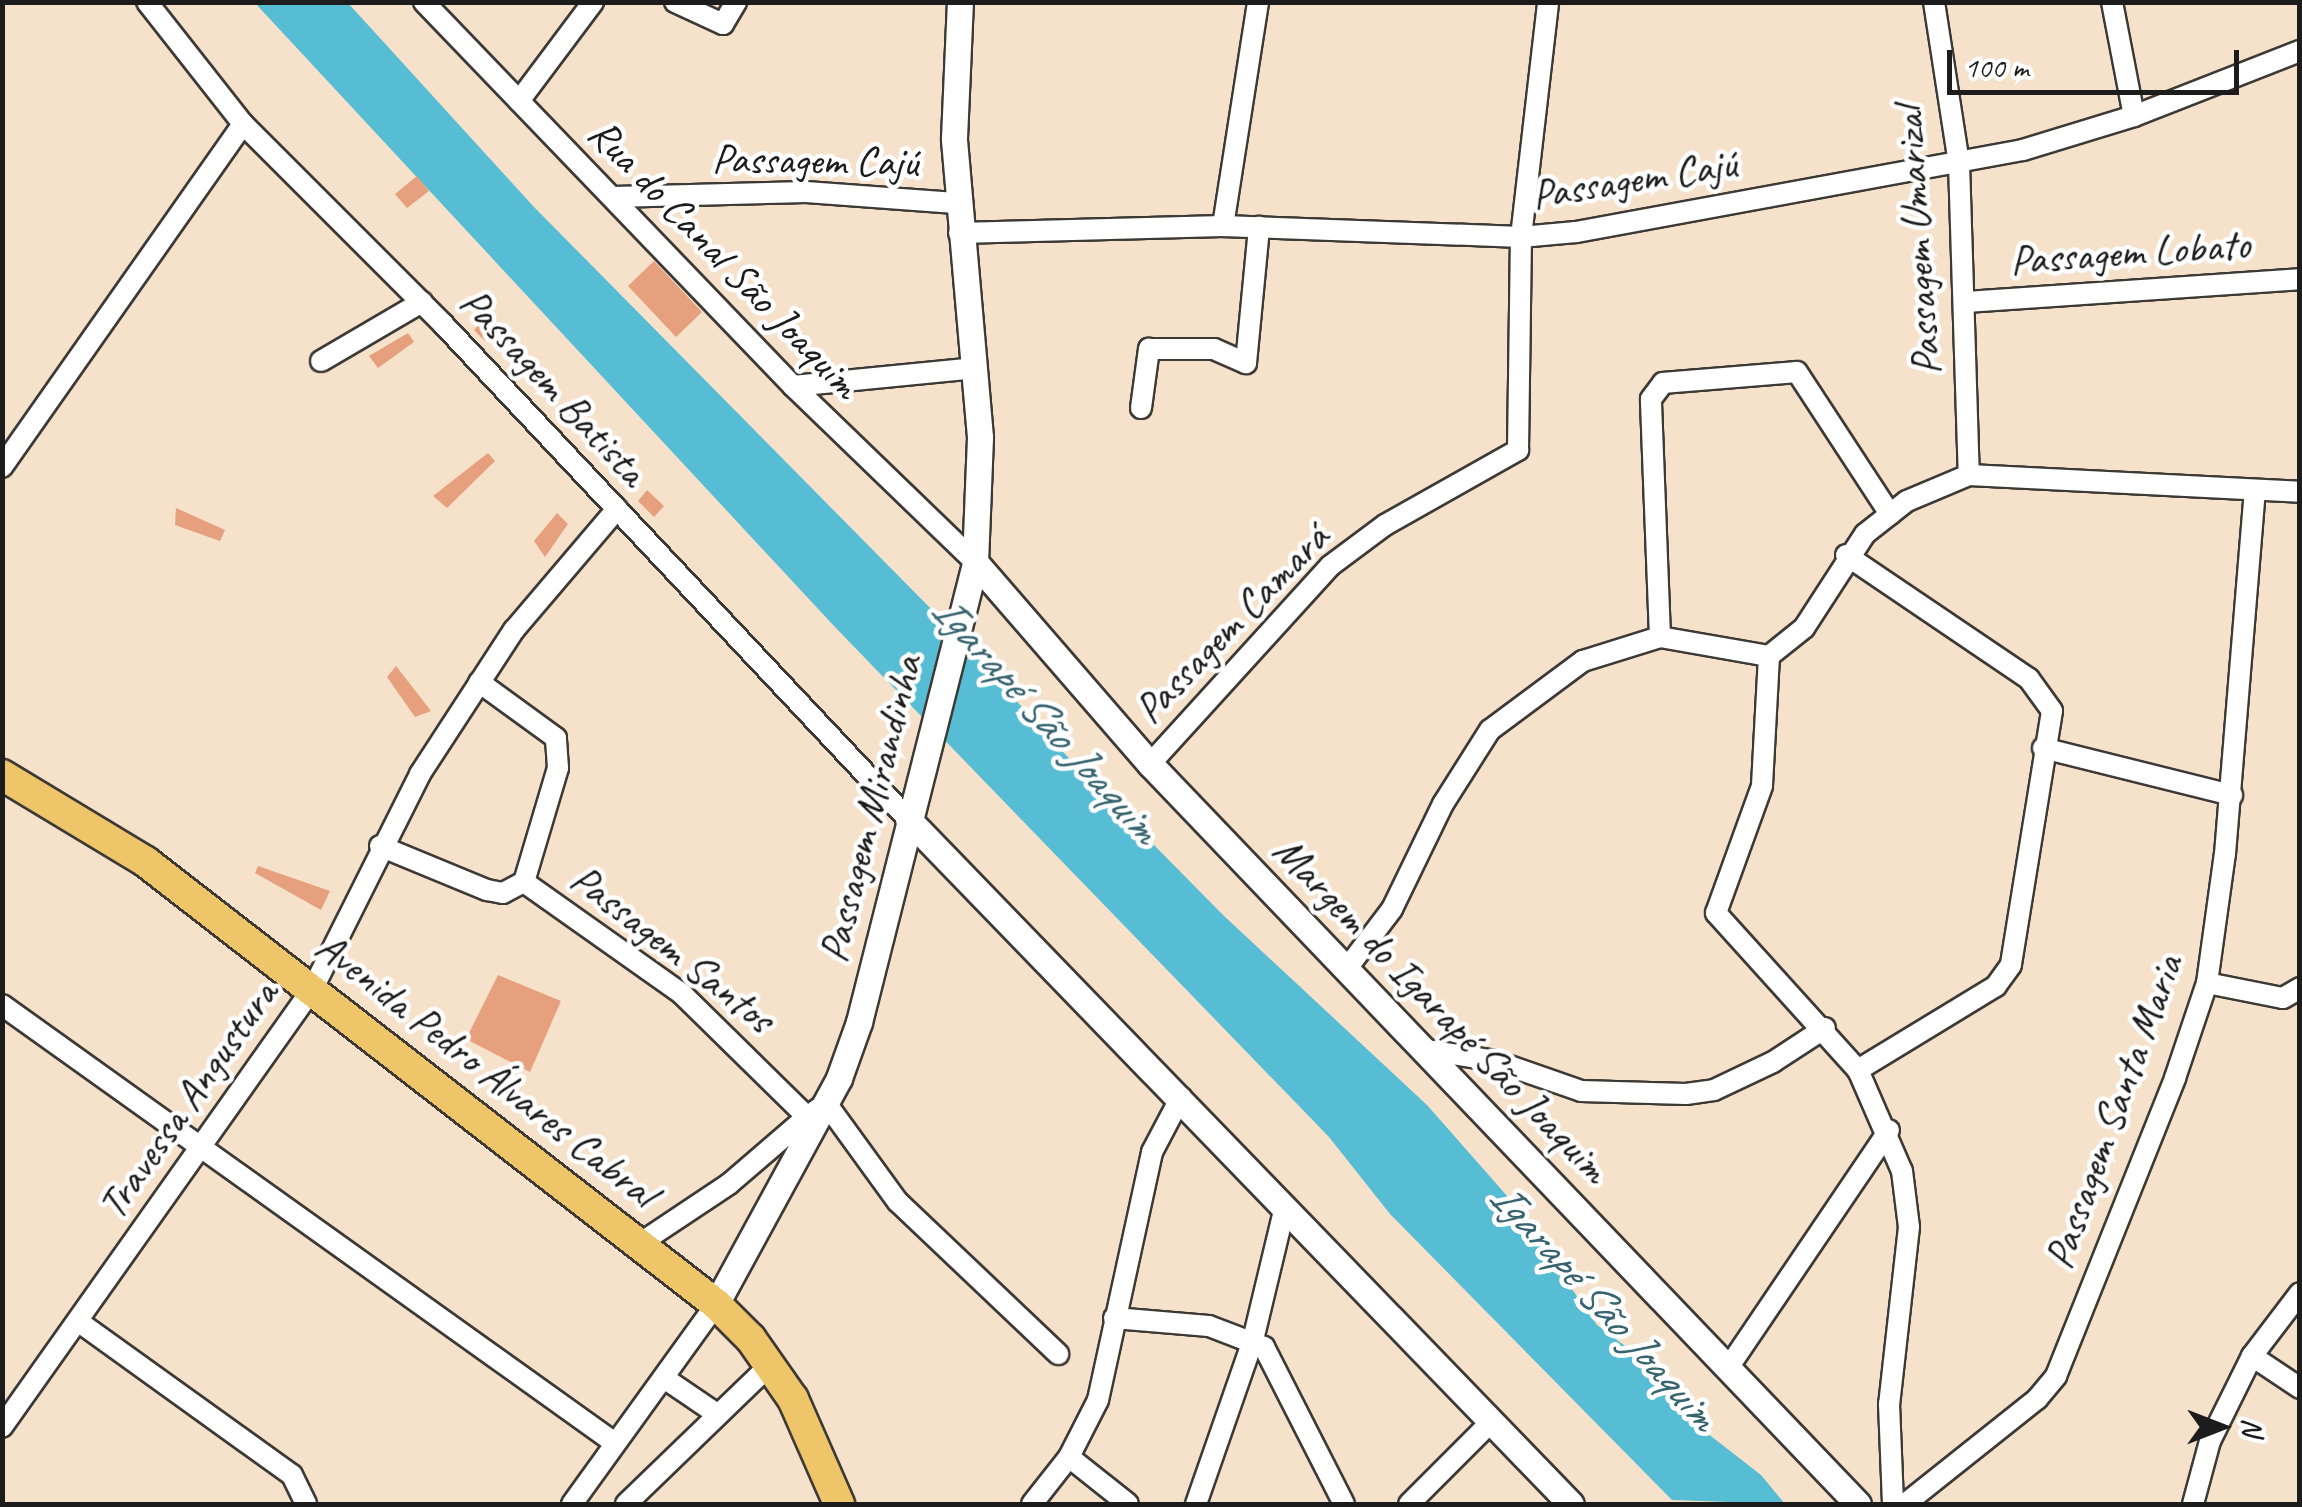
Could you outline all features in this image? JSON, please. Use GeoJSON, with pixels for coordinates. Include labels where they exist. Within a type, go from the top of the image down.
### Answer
{"type":"FeatureCollection","features":[{"type":"Feature","properties":{"kind":"main road","name":"Avenida Pedro Álvares Cabral"},"geometry":{"type":"LineString","coordinates":[[2,775],[146,862],[716,1304],[770,1364],[793,1399],[839,1504]]}},
{"type":"Feature","properties":{"kind":"street","name":"Passagem Batista"},"geometry":{"type":"LineString","coordinates":[[147,2],[243,124],[422,302],[908,819]]}},
{"type":"Feature","properties":{"kind":"street","name":"Rua do Canal São Joaquim"},"geometry":{"type":"LineString","coordinates":[[424,2],[973,571]]}},
{"type":"Feature","properties":{"kind":"street"},"geometry":{"type":"LineString","coordinates":[[519,101],[594,2]]}},
{"type":"Feature","properties":{"kind":"street"},"geometry":{"type":"LineString","coordinates":[[676,2],[723,24],[736,2]]}},
{"type":"Feature","properties":{"kind":"street","name":"Passagem Mirandinha"},"geometry":{"type":"LineString","coordinates":[[716,1304],[859,1022],[973,571],[981,470],[976,368],[956,203],[960,2]]}},
{"type":"Feature","properties":{"kind":"street"},"geometry":{"type":"LineString","coordinates":[[1223,226],[1258,2]]}},
{"type":"Feature","properties":{"kind":"street"},"geometry":{"type":"LineString","coordinates":[[1521,236],[1548,2]]}},
{"type":"Feature","properties":{"kind":"street","name":"Passagem Umarizal"},"geometry":{"type":"LineString","coordinates":[[1934,2],[1959,163],[1969,475]]}},
{"type":"Feature","properties":{"kind":"street"},"geometry":{"type":"LineString","coordinates":[[2112,2],[2134,116]]}},
{"type":"Feature","properties":{"kind":"street","name":"Passagem Cajú"},"geometry":{"type":"LineString","coordinates":[[959,233],[1223,226],[1521,236],[1641,222],[1959,163],[2134,116],[2300,50]]}},
{"type":"Feature","properties":{"kind":"street"},"geometry":{"type":"LineString","coordinates":[[2,468],[243,124]]}},
{"type":"Feature","properties":{"kind":"street","name":"Passagem Cajú"},"geometry":{"type":"LineString","coordinates":[[613,198],[806,192],[956,203]]}},
{"type":"Feature","properties":{"kind":"street"},"geometry":{"type":"LineString","coordinates":[[1141,408],[1149,349],[1214,349],[1246,363],[1259,228]]}},
{"type":"Feature","properties":{"kind":"street","name":"Passagem Camará"},"geometry":{"type":"LineString","coordinates":[[1150,764],[1330,566],[1385,525],[1512,456],[1520,443],[1521,236]]}},
{"type":"Feature","properties":{"kind":"street","name":"Passagem Lobato"},"geometry":{"type":"LineString","coordinates":[[1965,302],[2300,279]]}},
{"type":"Feature","properties":{"kind":"street"},"geometry":{"type":"LineString","coordinates":[[320,360],[422,302]]}},
{"type":"Feature","properties":{"kind":"street"},"geometry":{"type":"LineString","coordinates":[[793,386],[976,368]]}},
{"type":"Feature","properties":{"kind":"street"},"geometry":{"type":"LineString","coordinates":[[1660,637],[1651,399],[1663,383],[1797,372],[1890,514]]}},
{"type":"Feature","properties":{"kind":"street"},"geometry":{"type":"LineString","coordinates":[[1348,967],[1392,909],[1443,804],[1490,730],[1583,661],[1660,637],[1768,656],[1804,628],[1846,555],[1890,514],[1969,475],[2300,492]]}},
{"type":"Feature","properties":{"kind":"street","name":"Passagem Santa Maria"},"geometry":{"type":"LineString","coordinates":[[1905,1504],[2038,1399],[2056,1376],[2207,982],[2232,794],[2255,492]]}},
{"type":"Feature","properties":{"kind":"street","name":"Travessa Angustura"},"geometry":{"type":"LineString","coordinates":[[2,1427],[313,988],[380,846],[480,682],[553,580],[617,509]]}},
{"type":"Feature","properties":{"kind":"street"},"geometry":{"type":"LineString","coordinates":[[1846,555],[2043,690],[2052,711],[2011,964],[1996,986],[1858,1070]]}},
{"type":"Feature","properties":{"kind":"street","name":"Margem do Igarapé São Joaquim"},"geometry":{"type":"LineString","coordinates":[[973,571],[1150,764],[1858,1504]]}},
{"type":"Feature","properties":{"kind":"street"},"geometry":{"type":"LineString","coordinates":[[1768,656],[1762,786],[1716,913],[1825,1028],[1858,1070],[1888,1130],[1909,1227],[1888,1404],[1893,1504]]}},
{"type":"Feature","properties":{"kind":"street","name":"Passagem Santos"},"geometry":{"type":"LineString","coordinates":[[380,846],[486,890],[503,893],[524,882],[558,768],[556,738],[480,682]]}},
{"type":"Feature","properties":{"kind":"street"},"geometry":{"type":"LineString","coordinates":[[2043,748],[2232,794]]}},
{"type":"Feature","properties":{"kind":"street"},"geometry":{"type":"LineString","coordinates":[[908,819],[1571,1504]]}},
{"type":"Feature","properties":{"kind":"street","name":"Passagem Santos"},"geometry":{"type":"LineString","coordinates":[[524,882],[682,994],[816,1110],[898,1202],[1058,1354]]}},
{"type":"Feature","properties":{"kind":"street"},"geometry":{"type":"LineString","coordinates":[[2207,982],[2277,997],[2300,988]]}},
{"type":"Feature","properties":{"kind":"street"},"geometry":{"type":"LineString","coordinates":[[2,1004],[615,1443]]}},
{"type":"Feature","properties":{"kind":"street"},"geometry":{"type":"LineString","coordinates":[[1421,1049],[1495,1061],[1581,1090],[1686,1094],[1714,1090],[1774,1062],[1825,1028]]}},
{"type":"Feature","properties":{"kind":"street"},"geometry":{"type":"LineString","coordinates":[[1032,1504],[1069,1458],[1098,1400],[1152,1152],[1181,1097]]}},
{"type":"Feature","properties":{"kind":"street"},"geometry":{"type":"LineString","coordinates":[[639,1244],[729,1184],[816,1110]]}},
{"type":"Feature","properties":{"kind":"street"},"geometry":{"type":"LineString","coordinates":[[1728,1368],[1888,1130]]}},
{"type":"Feature","properties":{"kind":"street"},"geometry":{"type":"LineString","coordinates":[[1196,1504],[1254,1340],[1284,1211]]}},
{"type":"Feature","properties":{"kind":"street"},"geometry":{"type":"LineString","coordinates":[[2194,1504],[2210,1441],[2252,1356],[2300,1293]]}},
{"type":"Feature","properties":{"kind":"street"},"geometry":{"type":"LineString","coordinates":[[572,1504],[716,1304]]}},
{"type":"Feature","properties":{"kind":"street"},"geometry":{"type":"LineString","coordinates":[[1114,1318],[1209,1326],[1254,1340],[1274,1362],[1344,1504]]}},
{"type":"Feature","properties":{"kind":"street"},"geometry":{"type":"LineString","coordinates":[[79,1322],[292,1475],[306,1504]]}},
{"type":"Feature","properties":{"kind":"street"},"geometry":{"type":"LineString","coordinates":[[2252,1356],[2300,1388]]}},
{"type":"Feature","properties":{"kind":"street"},"geometry":{"type":"LineString","coordinates":[[626,1504],[770,1364]]}},
{"type":"Feature","properties":{"kind":"street"},"geometry":{"type":"LineString","coordinates":[[664,1378],[717,1414]]}},
{"type":"Feature","properties":{"kind":"street"},"geometry":{"type":"LineString","coordinates":[[1409,1504],[1492,1421]]}},
{"type":"Feature","properties":{"kind":"street"},"geometry":{"type":"LineString","coordinates":[[1069,1458],[1128,1504]]}},
{"type":"Feature","properties":{"kind":"water"},"geometry":{"type":"Polygon","coordinates":[[[255,3],[348,3],[534,207],[943,621],[1077,767],[1223,915],[1427,1105],[1508,1197],[1597,1325],[1641,1358],[1680,1412],[1761,1475],[1785,1504],[1672,1500],[1390,1214],[1329,1137],[834,626],[255,3]]]}},
{"type":"Feature","properties":{"kind":"building"},"geometry":{"type":"Polygon","coordinates":[[[417,176],[429,191],[407,208],[395,194],[417,176]]]}},
{"type":"Feature","properties":{"kind":"building"},"geometry":{"type":"Polygon","coordinates":[[[654,261],[702,312],[676,337],[628,286],[654,261]]]}},
{"type":"Feature","properties":{"kind":"building"},"geometry":{"type":"Polygon","coordinates":[[[486,317],[498,329],[485,341],[474,330],[486,317]]]}},
{"type":"Feature","properties":{"kind":"building"},"geometry":{"type":"Polygon","coordinates":[[[408,333],[414,342],[378,368],[369,356],[408,333]]]}},
{"type":"Feature","properties":{"kind":"building"},"geometry":{"type":"Polygon","coordinates":[[[488,453],[495,461],[447,508],[433,496],[488,453]]]}},
{"type":"Feature","properties":{"kind":"building"},"geometry":{"type":"Polygon","coordinates":[[[647,490],[664,506],[654,517],[638,501],[647,490]]]}},
{"type":"Feature","properties":{"kind":"building"},"geometry":{"type":"Polygon","coordinates":[[[176,508],[225,530],[220,541],[175,525],[176,508]]]}},
{"type":"Feature","properties":{"kind":"building"},"geometry":{"type":"Polygon","coordinates":[[[557,513],[568,524],[545,557],[534,541],[557,513]]]}},
{"type":"Feature","properties":{"kind":"building"},"geometry":{"type":"Polygon","coordinates":[[[396,666],[431,711],[415,717],[387,677],[396,666]]]}},
{"type":"Feature","properties":{"kind":"building"},"geometry":{"type":"Polygon","coordinates":[[[258,866],[330,891],[321,910],[255,873],[258,866]]]}},
{"type":"Feature","properties":{"kind":"building"},"geometry":{"type":"Polygon","coordinates":[[[498,975],[561,1001],[530,1072],[466,1039],[498,975]]]}},
{"type":"Feature","properties":{"kind":"water label","name":"Igarapé São Joaquim"},"geometry":{"type":"Point","coordinates":[1046,719]}},
{"type":"Feature","properties":{"kind":"water label","name":"Igarapé São Joaquim"},"geometry":{"type":"Point","coordinates":[1604,1306]}}]}
